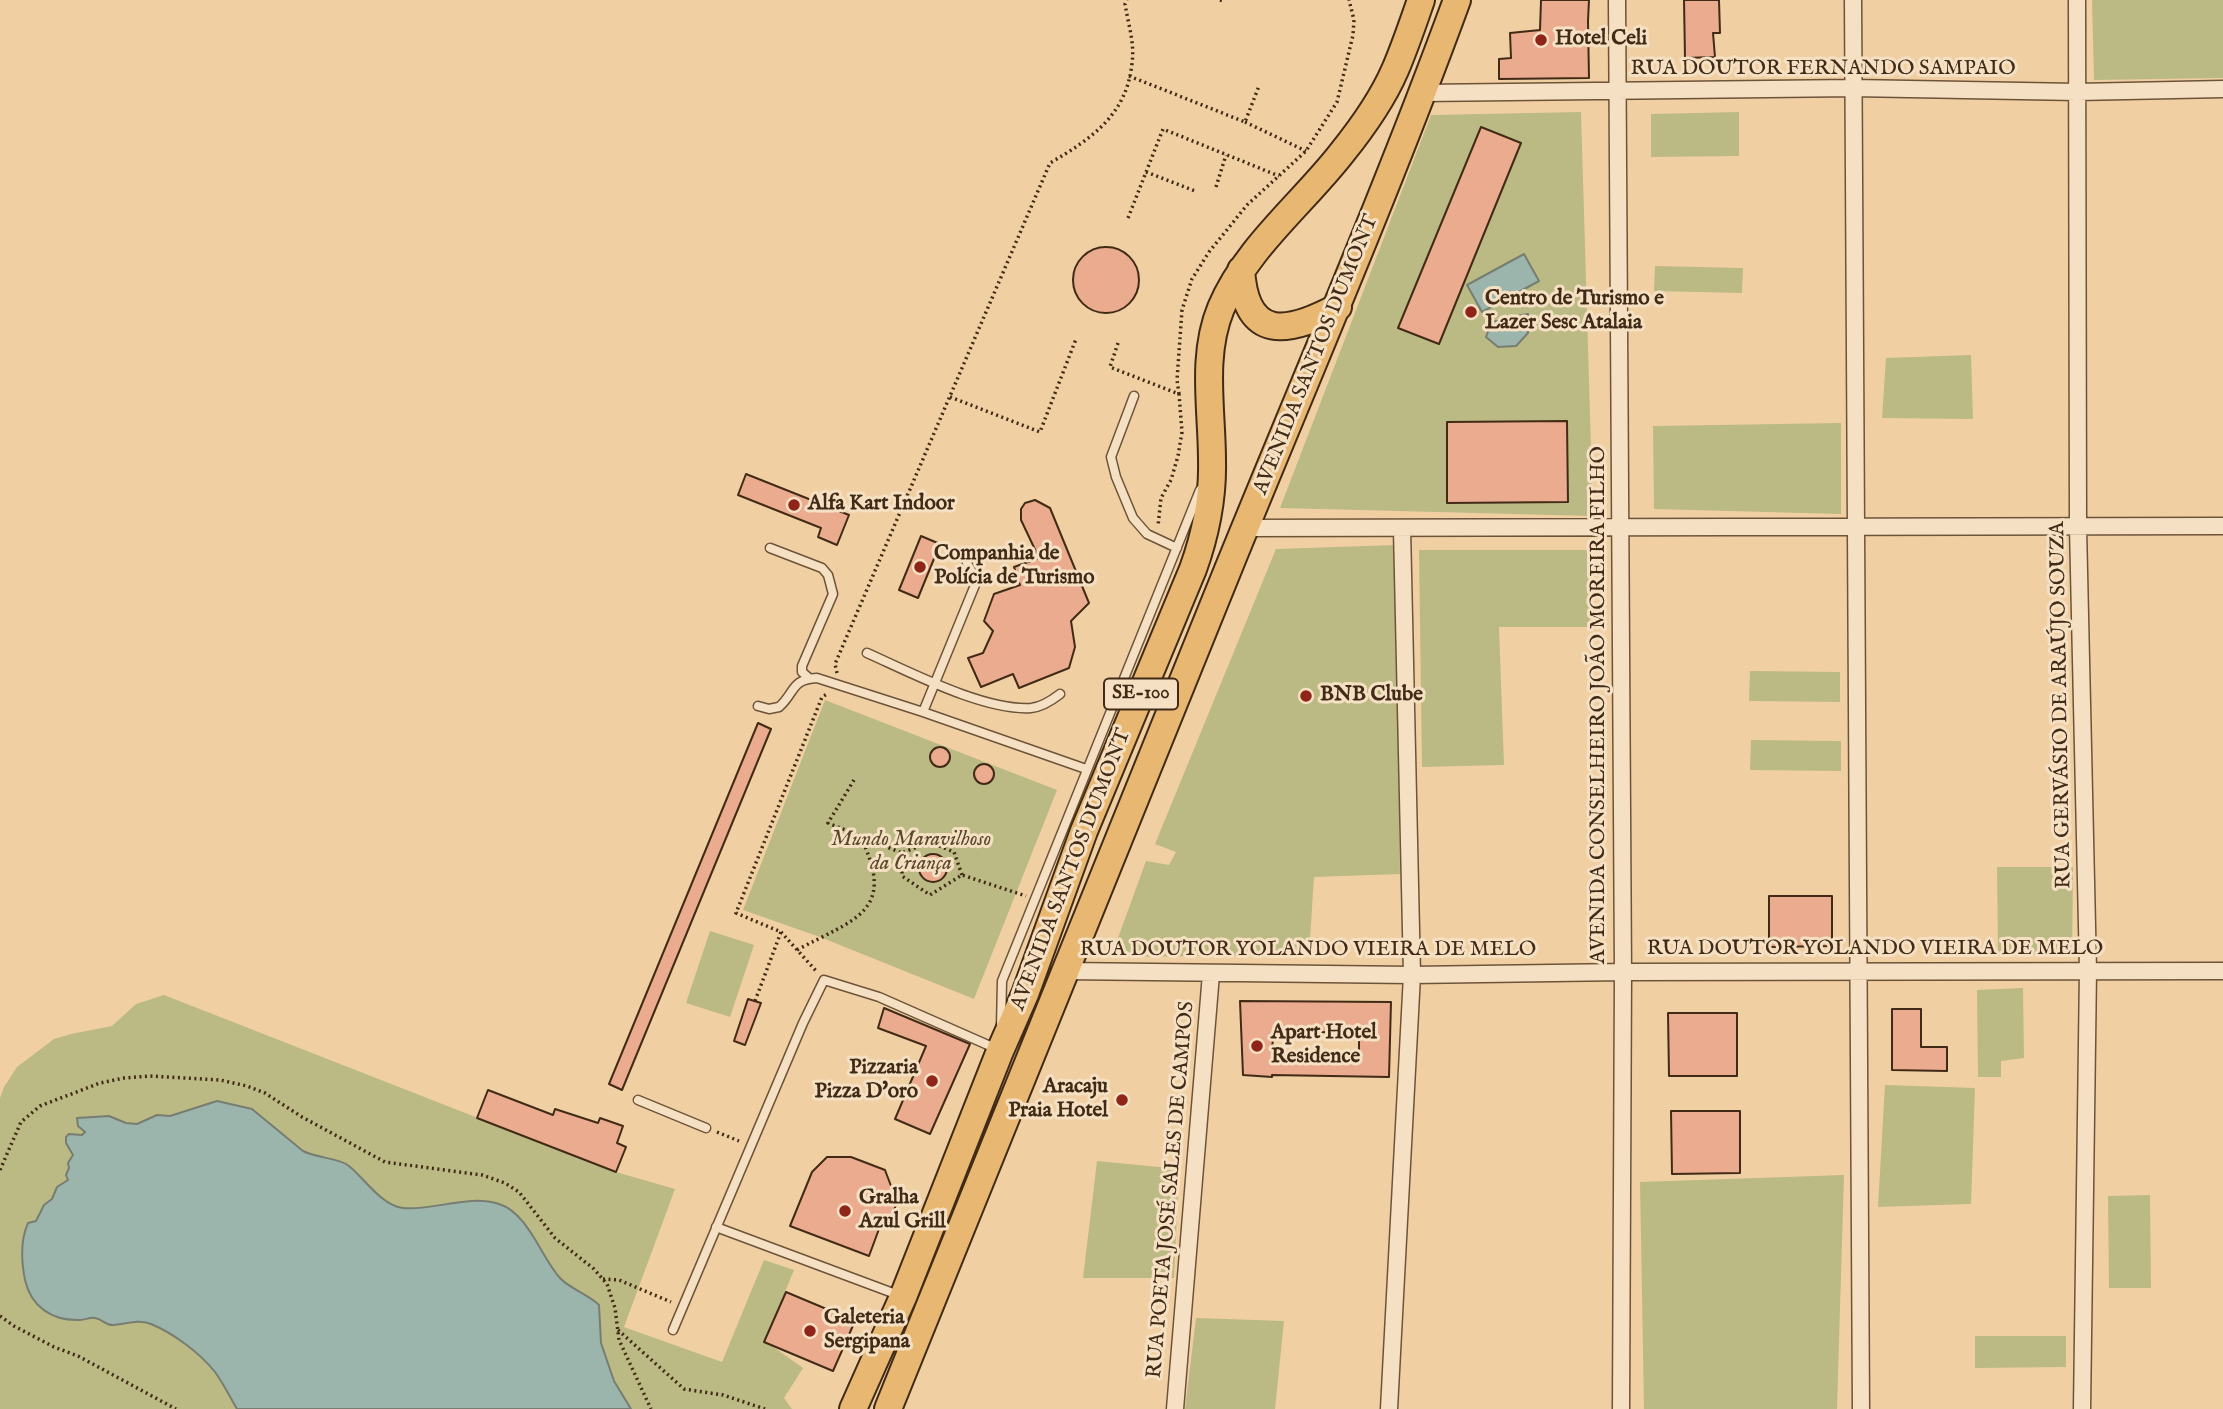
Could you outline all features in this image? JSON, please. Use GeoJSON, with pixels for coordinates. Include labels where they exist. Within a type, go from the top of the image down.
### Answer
{"type":"FeatureCollection","features":[{"type":"Feature","properties":{"kind":"main road","name":"AVENIDA SANTOS DUMONT"},"geometry":{"type":"LineString","coordinates":[[853,1409],[903,1297],[1025,994],[1084,831],[1206,533],[1211,496],[1209,374],[1212,331],[1222,306],[1241,270],[1340,156],[1373,111],[1395,70],[1421,0]]}},
{"type":"Feature","properties":{"kind":"main road","name":"AVENIDA SANTOS DUMONT"},"geometry":{"type":"LineString","coordinates":[[888,1409],[1245,528],[1338,307],[1457,0]]}},
{"type":"Feature","properties":{"kind":"main road"},"geometry":{"type":"LineString","coordinates":[[1241,270],[1242,288],[1247,302],[1256,316],[1266,324],[1291,327],[1307,323],[1338,307]]}},
{"type":"Feature","properties":{"kind":"main road"},"geometry":{"type":"LineString","coordinates":[[1083,779],[1084,831]]}},
{"type":"Feature","properties":{"kind":"street","name":"AVENIDA CONSELHEIRO JOÃO MOREIRA FILHO"},"geometry":{"type":"LineString","coordinates":[[1616,0],[1623,972],[1621,1409]]}},
{"type":"Feature","properties":{"kind":"street"},"geometry":{"type":"LineString","coordinates":[[1853,0],[1861,1409]]}},
{"type":"Feature","properties":{"kind":"street","name":"RUA GERVÁSIO DE ARAÚJO SOUZA"},"geometry":{"type":"LineString","coordinates":[[2077,0],[2078,527],[2088,970],[2082,1409]]}},
{"type":"Feature","properties":{"kind":"street","name":"RUA DOUTOR FERNANDO SAMPAIO"},"geometry":{"type":"LineString","coordinates":[[1423,93],[1853,88],[2077,92],[2223,89]]}},
{"type":"Feature","properties":{"kind":"street"},"geometry":{"type":"LineString","coordinates":[[1245,528],[2223,526]]}},
{"type":"Feature","properties":{"kind":"street"},"geometry":{"type":"LineString","coordinates":[[1389,1409],[1412,975],[1402,529]]}},
{"type":"Feature","properties":{"kind":"street","name":"RUA DOUTOR YOLANDO VIEIRA DE MELO"},"geometry":{"type":"LineString","coordinates":[[1065,971],[1412,975],[2223,971]]}},
{"type":"Feature","properties":{"kind":"street","name":"RUA POETA JOSÉ SALES DE CAMPOS"},"geometry":{"type":"LineString","coordinates":[[1175,1409],[1211,974]]}},
{"type":"Feature","properties":{"kind":"lane"},"geometry":{"type":"LineString","coordinates":[[1134,396],[1111,457],[1116,477],[1133,518],[1147,534],[1177,548]]}},
{"type":"Feature","properties":{"kind":"lane"},"geometry":{"type":"LineString","coordinates":[[673,1330],[824,980],[879,997],[1002,1047],[1002,981],[1212,461]]}},
{"type":"Feature","properties":{"kind":"lane"},"geometry":{"type":"LineString","coordinates":[[770,548],[822,568],[831,583],[832,594],[802,666],[802,672],[808,678]]}},
{"type":"Feature","properties":{"kind":"lane"},"geometry":{"type":"LineString","coordinates":[[923,712],[975,586],[974,576],[967,563]]}},
{"type":"Feature","properties":{"kind":"lane"},"geometry":{"type":"LineString","coordinates":[[867,653],[990,703],[1031,708],[1049,703],[1060,695]]}},
{"type":"Feature","properties":{"kind":"lane"},"geometry":{"type":"LineString","coordinates":[[758,706],[769,709],[779,707],[795,684],[808,678],[817,678],[923,712],[1083,779]]}},
{"type":"Feature","properties":{"kind":"lane"},"geometry":{"type":"LineString","coordinates":[[638,1100],[706,1128]]}},
{"type":"Feature","properties":{"kind":"lane"},"geometry":{"type":"LineString","coordinates":[[716,1227],[903,1297]]}},
{"type":"Feature","properties":{"kind":"path"},"geometry":{"type":"LineString","coordinates":[[835,664],[1050,163],[1083,144],[1113,116],[1132,64],[1125,4],[1127,0]]}},
{"type":"Feature","properties":{"kind":"path"},"geometry":{"type":"LineString","coordinates":[[1346,69],[1354,20],[1349,0]]}},
{"type":"Feature","properties":{"kind":"path"},"geometry":{"type":"LineString","coordinates":[[1129,76],[1245,122],[1306,151]]}},
{"type":"Feature","properties":{"kind":"path"},"geometry":{"type":"LineString","coordinates":[[1245,122],[1259,86]]}},
{"type":"Feature","properties":{"kind":"path"},"geometry":{"type":"LineString","coordinates":[[1128,218],[1163,129],[1279,176]]}},
{"type":"Feature","properties":{"kind":"path"},"geometry":{"type":"LineString","coordinates":[[1216,187],[1226,155]]}},
{"type":"Feature","properties":{"kind":"path"},"geometry":{"type":"LineString","coordinates":[[1146,172],[1195,191]]}},
{"type":"Feature","properties":{"kind":"path"},"geometry":{"type":"LineString","coordinates":[[950,397],[1040,432],[1076,339]]}},
{"type":"Feature","properties":{"kind":"path"},"geometry":{"type":"LineString","coordinates":[[1118,343],[1110,367],[1179,394],[1182,432],[1171,480],[1161,498],[1157,540]]}},
{"type":"Feature","properties":{"kind":"path"},"geometry":{"type":"LineString","coordinates":[[822,697],[736,914],[782,932],[824,980]]}},
{"type":"Feature","properties":{"kind":"path"},"geometry":{"type":"LineString","coordinates":[[854,780],[828,823],[902,853],[930,842],[954,852],[962,875]]}},
{"type":"Feature","properties":{"kind":"path"},"geometry":{"type":"LineString","coordinates":[[797,950],[843,928],[866,911],[875,883],[873,866],[860,836]]}},
{"type":"Feature","properties":{"kind":"path"},"geometry":{"type":"LineString","coordinates":[[902,853],[902,876],[930,895],[962,875],[1035,898]]}},
{"type":"Feature","properties":{"kind":"path"},"geometry":{"type":"LineString","coordinates":[[755,1001],[782,932]]}},
{"type":"Feature","properties":{"kind":"path"},"geometry":{"type":"LineString","coordinates":[[0,1170],[21,1122],[40,1106],[56,1098],[124,1078],[150,1076],[238,1083],[265,1093],[311,1123],[388,1163],[475,1174],[505,1183],[524,1197],[562,1245],[602,1278],[611,1294],[619,1340],[651,1409]]}},
{"type":"Feature","properties":{"kind":"path"},"geometry":{"type":"LineString","coordinates":[[706,1128],[751,1146]]}},
{"type":"Feature","properties":{"kind":"path"},"geometry":{"type":"LineString","coordinates":[[602,1278],[620,1280],[683,1307]]}},
{"type":"Feature","properties":{"kind":"path"},"geometry":{"type":"LineString","coordinates":[[0,1316],[54,1348],[78,1356],[176,1409]]}},
{"type":"Feature","properties":{"kind":"path"},"geometry":{"type":"LineString","coordinates":[[617,1329],[684,1389],[723,1395],[765,1409]]}},
{"type":"Feature","properties":{"kind":"green space"},"geometry":{"type":"Polygon","coordinates":[[[2092,0],[2223,0],[2223,78],[2094,80],[2092,0]]]}},
{"type":"Feature","properties":{"kind":"green space","name":"Centro de Turismo e Lazer Sesc Atalaia"},"geometry":{"type":"Polygon","coordinates":[[[1581,112],[1593,516],[1280,508],[1431,115],[1581,112]]]}},
{"type":"Feature","properties":{"kind":"green space"},"geometry":{"type":"Polygon","coordinates":[[[1739,112],[1739,156],[1651,157],[1651,114],[1739,112]]]}},
{"type":"Feature","properties":{"kind":"green space"},"geometry":{"type":"Polygon","coordinates":[[[1655,266],[1743,268],[1742,293],[1654,291],[1655,266]]]}},
{"type":"Feature","properties":{"kind":"green space"},"geometry":{"type":"Polygon","coordinates":[[[1971,355],[1973,419],[1882,418],[1886,358],[1971,355]]]}},
{"type":"Feature","properties":{"kind":"green space"},"geometry":{"type":"Polygon","coordinates":[[[1841,423],[1841,514],[1654,509],[1653,426],[1841,423]]]}},
{"type":"Feature","properties":{"kind":"green space","name":"BNB Clube"},"geometry":{"type":"Polygon","coordinates":[[[1395,545],[1400,874],[1314,877],[1309,955],[1111,957],[1146,861],[1169,865],[1176,852],[1155,844],[1276,549],[1395,545]]]}},
{"type":"Feature","properties":{"kind":"green space"},"geometry":{"type":"Polygon","coordinates":[[[1419,550],[1590,550],[1590,627],[1499,627],[1504,765],[1422,767],[1419,550]]]}},
{"type":"Feature","properties":{"kind":"green space"},"geometry":{"type":"Polygon","coordinates":[[[1750,671],[1840,672],[1840,702],[1749,701],[1750,671]]]}},
{"type":"Feature","properties":{"kind":"green space","name":"Mundo Maravilhoso da Criança"},"geometry":{"type":"Polygon","coordinates":[[[825,700],[1057,790],[974,999],[820,937],[743,910],[825,700]]]}},
{"type":"Feature","properties":{"kind":"green space"},"geometry":{"type":"Polygon","coordinates":[[[1751,740],[1841,741],[1841,771],[1750,770],[1751,740]]]}},
{"type":"Feature","properties":{"kind":"green space"},"geometry":{"type":"Polygon","coordinates":[[[1997,867],[2073,867],[2072,956],[1998,954],[1997,867]]]}},
{"type":"Feature","properties":{"kind":"green space"},"geometry":{"type":"Polygon","coordinates":[[[710,931],[754,945],[730,1017],[686,1003],[710,931]]]}},
{"type":"Feature","properties":{"kind":"green space"},"geometry":{"type":"Polygon","coordinates":[[[2023,988],[2024,1058],[2001,1061],[2001,1077],[1978,1077],[1977,990],[2023,988]]]}},
{"type":"Feature","properties":{"kind":"green space"},"geometry":{"type":"Polygon","coordinates":[[[164,995],[616,1172],[675,1189],[624,1327],[722,1362],[764,1260],[794,1270],[765,1341],[803,1368],[784,1398],[792,1409],[0,1409],[0,1098],[4,1087],[17,1067],[54,1039],[112,1026],[136,1004],[164,995]]]}},
{"type":"Feature","properties":{"kind":"green space"},"geometry":{"type":"Polygon","coordinates":[[[1885,1085],[1975,1088],[1971,1204],[1878,1207],[1885,1085]]]}},
{"type":"Feature","properties":{"kind":"green space"},"geometry":{"type":"Polygon","coordinates":[[[1097,1161],[1179,1169],[1174,1278],[1083,1278],[1097,1161]]]}},
{"type":"Feature","properties":{"kind":"green space"},"geometry":{"type":"Polygon","coordinates":[[[1844,1175],[1837,1409],[1644,1409],[1640,1182],[1844,1175]]]}},
{"type":"Feature","properties":{"kind":"green space"},"geometry":{"type":"Polygon","coordinates":[[[2150,1195],[2151,1288],[2109,1288],[2108,1196],[2150,1195]]]}},
{"type":"Feature","properties":{"kind":"green space"},"geometry":{"type":"Polygon","coordinates":[[[1196,1318],[1284,1321],[1275,1409],[1185,1409],[1196,1318]]]}},
{"type":"Feature","properties":{"kind":"green space"},"geometry":{"type":"Polygon","coordinates":[[[1975,1336],[2066,1336],[2066,1367],[1975,1368],[1975,1336]]]}},
{"type":"Feature","properties":{"kind":"water"},"geometry":{"type":"Polygon","coordinates":[[[1524,254],[1539,281],[1482,312],[1467,285],[1524,254]]]}},
{"type":"Feature","properties":{"kind":"water"},"geometry":{"type":"Polygon","coordinates":[[[1528,314],[1528,333],[1516,346],[1498,347],[1486,337],[1492,321],[1528,314]]]}},
{"type":"Feature","properties":{"kind":"water"},"geometry":{"type":"Polygon","coordinates":[[[217,1101],[252,1109],[303,1151],[345,1163],[381,1197],[395,1206],[415,1208],[487,1201],[509,1209],[526,1226],[560,1278],[599,1305],[601,1343],[614,1381],[631,1409],[237,1409],[209,1365],[186,1344],[159,1328],[141,1322],[111,1325],[95,1318],[70,1320],[51,1315],[44,1310],[32,1297],[25,1280],[22,1244],[28,1223],[36,1221],[57,1187],[68,1180],[68,1163],[73,1155],[66,1143],[66,1137],[69,1134],[82,1135],[85,1132],[78,1126],[77,1118],[109,1116],[137,1124],[157,1115],[170,1116],[217,1101]]]}},
{"type":"Feature","properties":{"kind":"building","name":"Hotel Celi"},"geometry":{"type":"Polygon","coordinates":[[[1541,0],[1589,0],[1589,78],[1499,79],[1499,59],[1511,58],[1510,33],[1540,30],[1541,0]]]}},
{"type":"Feature","properties":{"kind":"building"},"geometry":{"type":"Polygon","coordinates":[[[1684,0],[1719,0],[1720,33],[1713,33],[1715,57],[1685,58],[1684,0]]]}},
{"type":"Feature","properties":{"kind":"building"},"geometry":{"type":"Polygon","coordinates":[[[1481,127],[1521,143],[1439,344],[1398,328],[1481,127]]]}},
{"type":"Feature","properties":{"kind":"building"},"geometry":{"type":"Polygon","coordinates":[[[1106,247],[1129,257],[1139,280],[1129,303],[1106,313],[1083,303],[1073,280],[1083,257],[1106,247]]]}},
{"type":"Feature","properties":{"kind":"building"},"geometry":{"type":"Polygon","coordinates":[[[1567,421],[1568,502],[1447,503],[1447,422],[1567,421]]]}},
{"type":"Feature","properties":{"kind":"building","name":"Alfa Kart Indoor"},"geometry":{"type":"Polygon","coordinates":[[[746,474],[849,515],[837,545],[818,537],[821,528],[738,495],[746,474]]]}},
{"type":"Feature","properties":{"kind":"building"},"geometry":{"type":"Polygon","coordinates":[[[1035,500],[1050,508],[1089,603],[1071,621],[1075,647],[1069,668],[1019,688],[1013,674],[981,687],[968,658],[983,653],[993,631],[984,621],[994,594],[1020,585],[1014,567],[1039,558],[1021,520],[1021,509],[1025,503],[1035,500]]]}},
{"type":"Feature","properties":{"kind":"building","name":"Companhia de Polícia de Turismo"},"geometry":{"type":"Polygon","coordinates":[[[921,536],[940,544],[918,598],[899,590],[921,536]]]}},
{"type":"Feature","properties":{"kind":"building"},"geometry":{"type":"Polygon","coordinates":[[[758,723],[771,729],[622,1090],[609,1084],[758,723]]]}},
{"type":"Feature","properties":{"kind":"building"},"geometry":{"type":"Polygon","coordinates":[[[940,747],[947,750],[950,757],[947,764],[940,767],[933,764],[930,757],[933,750],[940,747]]]}},
{"type":"Feature","properties":{"kind":"building"},"geometry":{"type":"Polygon","coordinates":[[[984,764],[991,767],[994,774],[991,781],[984,784],[977,781],[974,774],[977,767],[984,764]]]}},
{"type":"Feature","properties":{"kind":"building"},"geometry":{"type":"Polygon","coordinates":[[[933,854],[943,858],[947,868],[943,878],[933,882],[923,878],[919,868],[923,858],[933,854]]]}},
{"type":"Feature","properties":{"kind":"building"},"geometry":{"type":"Polygon","coordinates":[[[1769,896],[1832,896],[1832,946],[1769,947],[1769,896]]]}},
{"type":"Feature","properties":{"kind":"building"},"geometry":{"type":"Polygon","coordinates":[[[748,999],[761,1003],[745,1045],[734,1041],[748,999]]]}},
{"type":"Feature","properties":{"kind":"building","name":"Apart Hotel Residence"},"geometry":{"type":"Polygon","coordinates":[[[1240,1001],[1391,1002],[1389,1077],[1243,1075],[1240,1001]],[[1273,1031],[1272,1059],[1359,1060],[1359,1033],[1273,1031]]]}},
{"type":"Feature","properties":{"kind":"building","name":"Pizzaria Pizza D'oro"},"geometry":{"type":"Polygon","coordinates":[[[884,1008],[970,1044],[930,1134],[895,1119],[926,1046],[878,1028],[884,1008]]]}},
{"type":"Feature","properties":{"kind":"building"},"geometry":{"type":"Polygon","coordinates":[[[1892,1009],[1921,1009],[1921,1047],[1947,1047],[1947,1071],[1892,1070],[1892,1009]]]}},
{"type":"Feature","properties":{"kind":"building"},"geometry":{"type":"Polygon","coordinates":[[[1668,1013],[1737,1013],[1737,1076],[1669,1076],[1668,1013]]]}},
{"type":"Feature","properties":{"kind":"building"},"geometry":{"type":"Polygon","coordinates":[[[488,1090],[553,1115],[555,1109],[598,1123],[600,1118],[623,1126],[617,1143],[626,1147],[616,1172],[477,1118],[488,1090]]]}},
{"type":"Feature","properties":{"kind":"building"},"geometry":{"type":"Polygon","coordinates":[[[1671,1111],[1740,1111],[1740,1173],[1672,1174],[1671,1111]]]}},
{"type":"Feature","properties":{"kind":"building","name":"Gralha Azul Grill"},"geometry":{"type":"Polygon","coordinates":[[[827,1157],[851,1157],[885,1170],[897,1202],[891,1219],[879,1229],[869,1256],[790,1226],[812,1172],[827,1157]]]}},
{"type":"Feature","properties":{"kind":"building","name":"Galeteria Sergipana"},"geometry":{"type":"Polygon","coordinates":[[[786,1292],[855,1321],[833,1371],[764,1342],[786,1292]]]}},
{"type":"Feature","properties":{"kind":"place","name":"Hotel Celi"},"geometry":{"type":"Point","coordinates":[1541,40]}},
{"type":"Feature","properties":{"kind":"place","name":"Centro de Turismo e Lazer Sesc Atalaia"},"geometry":{"type":"Point","coordinates":[1471,312]}},
{"type":"Feature","properties":{"kind":"place","name":"Alfa Kart Indoor"},"geometry":{"type":"Point","coordinates":[794,505]}},
{"type":"Feature","properties":{"kind":"place","name":"Companhia de Polícia de Turismo"},"geometry":{"type":"Point","coordinates":[920,567]}},
{"type":"Feature","properties":{"kind":"place","name":"BNB Clube"},"geometry":{"type":"Point","coordinates":[1306,696]}},
{"type":"Feature","properties":{"kind":"place","name":"Apart Hotel Residence"},"geometry":{"type":"Point","coordinates":[1257,1046]}},
{"type":"Feature","properties":{"kind":"place","name":"Pizzaria Pizza D'oro"},"geometry":{"type":"Point","coordinates":[932,1081]}},
{"type":"Feature","properties":{"kind":"place","name":"Aracaju Praia Hotel"},"geometry":{"type":"Point","coordinates":[1122,1100]}},
{"type":"Feature","properties":{"kind":"place","name":"Gralha Azul Grill"},"geometry":{"type":"Point","coordinates":[845,1211]}},
{"type":"Feature","properties":{"kind":"place","name":"Galeteria Sergipana"},"geometry":{"type":"Point","coordinates":[810,1331]}}]}
